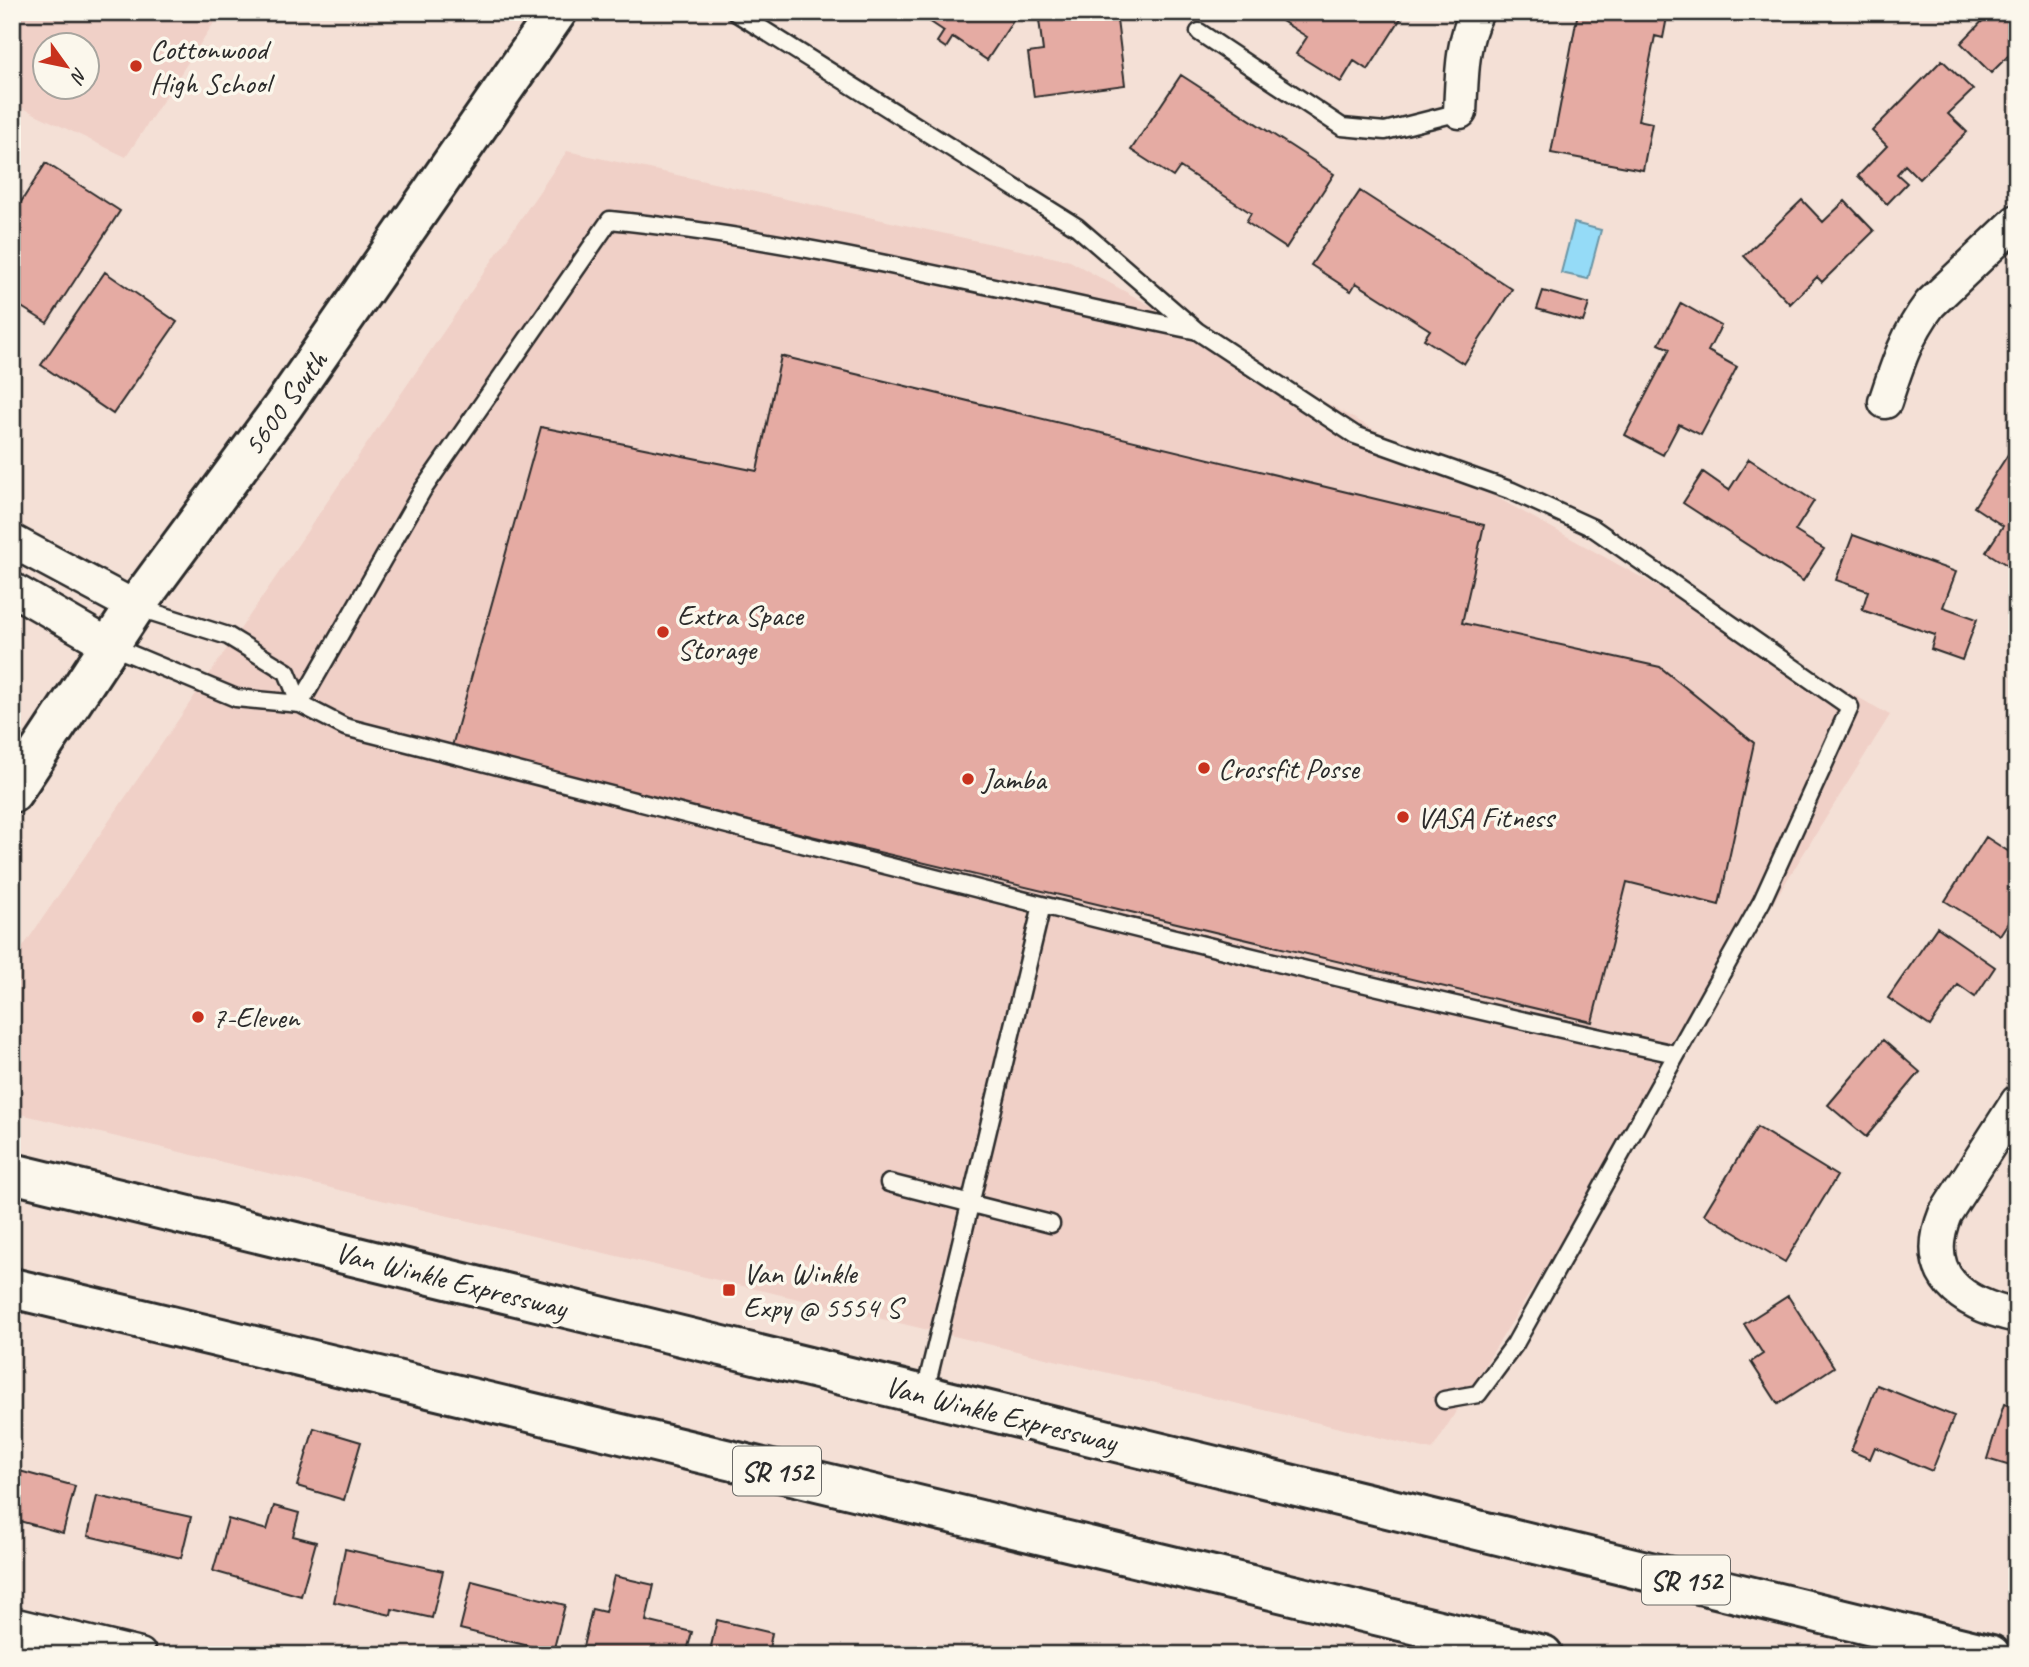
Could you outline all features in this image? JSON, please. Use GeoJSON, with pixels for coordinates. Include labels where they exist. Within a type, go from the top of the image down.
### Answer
{"type":"FeatureCollection","features":[{"type":"Feature","properties":{"kind":"main road","name":"5600 South"},"geometry":{"type":"LineString","coordinates":[[12,793],[135,607],[284,405],[557,12]]}},
{"type":"Feature","properties":{"kind":"main road","name":"Van Winkle Expressway"},"geometry":{"type":"LineString","coordinates":[[12,1173],[1991,1655]]}},
{"type":"Feature","properties":{"kind":"main road","name":"SR 152"},"geometry":{"type":"LineString","coordinates":[[12,1288],[1542,1655]]}},
{"type":"Feature","properties":{"kind":"street"},"geometry":{"type":"LineString","coordinates":[[1460,112],[1464,54],[1468,33],[1477,12]]}},
{"type":"Feature","properties":{"kind":"street"},"geometry":{"type":"LineString","coordinates":[[1885,402],[1900,354],[1919,319],[1930,304],[2017,220]]}},
{"type":"Feature","properties":{"kind":"street"},"geometry":{"type":"LineString","coordinates":[[12,541],[135,607]]}},
{"type":"Feature","properties":{"kind":"street"},"geometry":{"type":"LineString","coordinates":[[12,589],[109,645]]}},
{"type":"Feature","properties":{"kind":"street"},"geometry":{"type":"LineString","coordinates":[[2017,1102],[1945,1214],[1938,1232],[1938,1268],[1963,1295],[1997,1311],[2017,1316]]}},
{"type":"Feature","properties":{"kind":"street"},"geometry":{"type":"LineString","coordinates":[[12,1623],[62,1646],[140,1655]]}},
{"type":"Feature","properties":{"kind":"lane"},"geometry":{"type":"LineString","coordinates":[[736,12],[1077,227],[1197,331],[1355,435],[1512,491],[1593,528],[1850,707],[1762,901],[1515,1344],[1478,1394],[1444,1400]]}},
{"type":"Feature","properties":{"kind":"lane"},"geometry":{"type":"LineString","coordinates":[[1199,32],[1342,127],[1385,131],[1460,112]]}},
{"type":"Feature","properties":{"kind":"lane"},"geometry":{"type":"LineString","coordinates":[[300,704],[422,491],[610,220],[726,235],[1197,331]]}},
{"type":"Feature","properties":{"kind":"lane"},"geometry":{"type":"LineString","coordinates":[[135,607],[228,636],[287,672],[300,704]]}},
{"type":"Feature","properties":{"kind":"lane"},"geometry":{"type":"LineString","coordinates":[[109,645],[236,698],[300,704],[345,727],[1042,905],[1539,1025],[1675,1054]]}},
{"type":"Feature","properties":{"kind":"lane"},"geometry":{"type":"LineString","coordinates":[[924,1396],[1042,905]]}},
{"type":"Feature","properties":{"kind":"lane"},"geometry":{"type":"LineString","coordinates":[[889,1183],[1051,1224]]}},
{"type":"Feature","properties":{"kind":"shaded area","name":"Cottonwood High School"},"geometry":{"type":"Polygon","coordinates":[[[12,12],[221,12],[126,157],[12,103],[12,12]]]}},
{"type":"Feature","properties":{"kind":"shaded area"},"geometry":{"type":"Polygon","coordinates":[[[567,151],[1070,261],[1890,715],[1432,1450],[12,1112],[12,963],[567,151]]]}},
{"type":"Feature","properties":{"kind":"water"},"geometry":{"type":"Polygon","coordinates":[[[1574,223],[1601,230],[1588,279],[1561,273],[1574,223]]]}},
{"type":"Feature","properties":{"kind":"building"},"geometry":{"type":"Polygon","coordinates":[[[1019,12],[987,60],[953,37],[946,48],[937,42],[944,31],[917,13],[1019,12]]]}},
{"type":"Feature","properties":{"kind":"building"},"geometry":{"type":"Polygon","coordinates":[[[1038,12],[1116,12],[1125,85],[1034,97],[1028,53],[1043,51],[1038,12]]]}},
{"type":"Feature","properties":{"kind":"building"},"geometry":{"type":"Polygon","coordinates":[[[1268,12],[1405,12],[1368,70],[1354,61],[1341,82],[1296,54],[1307,37],[1268,12]]]}},
{"type":"Feature","properties":{"kind":"building"},"geometry":{"type":"Polygon","coordinates":[[[1578,12],[1668,12],[1663,38],[1655,36],[1638,120],[1652,123],[1643,170],[1551,153],[1578,12]]]}},
{"type":"Feature","properties":{"kind":"building"},"geometry":{"type":"Polygon","coordinates":[[[1991,12],[2017,12],[2017,51],[2015,49],[1991,73],[1961,43],[1991,12]]]}},
{"type":"Feature","properties":{"kind":"building"},"geometry":{"type":"Polygon","coordinates":[[[1942,60],[1973,90],[1948,114],[1967,132],[1919,179],[1905,165],[1897,174],[1907,183],[1887,204],[1858,176],[1887,146],[1872,131],[1942,60]]]}},
{"type":"Feature","properties":{"kind":"building"},"geometry":{"type":"Polygon","coordinates":[[[1181,75],[1334,174],[1286,248],[1246,222],[1251,213],[1180,167],[1173,177],[1131,150],[1181,75]]]}},
{"type":"Feature","properties":{"kind":"building"},"geometry":{"type":"Polygon","coordinates":[[[46,163],[120,211],[47,323],[12,301],[12,216],[46,163]]]}},
{"type":"Feature","properties":{"kind":"building"},"geometry":{"type":"Polygon","coordinates":[[[1360,191],[1512,289],[1464,364],[1424,339],[1430,330],[1356,283],[1351,291],[1311,265],[1360,191]]]}},
{"type":"Feature","properties":{"kind":"building"},"geometry":{"type":"Polygon","coordinates":[[[1802,200],[1823,222],[1845,201],[1874,231],[1822,282],[1817,277],[1790,304],[1744,256],[1802,200]]]}},
{"type":"Feature","properties":{"kind":"building"},"geometry":{"type":"Polygon","coordinates":[[[105,272],[177,322],[113,414],[41,365],[105,272]]]}},
{"type":"Feature","properties":{"kind":"building"},"geometry":{"type":"Polygon","coordinates":[[[1543,291],[1589,304],[1583,322],[1537,309],[1543,291]]]}},
{"type":"Feature","properties":{"kind":"building"},"geometry":{"type":"Polygon","coordinates":[[[1681,303],[1721,326],[1708,351],[1737,367],[1701,435],[1679,424],[1663,455],[1625,435],[1670,349],[1659,344],[1681,303]]]}},
{"type":"Feature","properties":{"kind":"building"},"geometry":{"type":"Polygon","coordinates":[[[781,356],[1484,525],[1462,623],[1660,667],[1754,743],[1719,905],[1627,882],[1592,1022],[451,750],[541,427],[757,471],[781,356]]]}},
{"type":"Feature","properties":{"kind":"building"},"geometry":{"type":"Polygon","coordinates":[[[2016,442],[2015,570],[1986,552],[2003,526],[1974,507],[2016,442]]]}},
{"type":"Feature","properties":{"kind":"building"},"geometry":{"type":"Polygon","coordinates":[[[1749,459],[1814,501],[1795,531],[1824,549],[1803,581],[1683,503],[1703,472],[1729,490],[1749,459]]]}},
{"type":"Feature","properties":{"kind":"building"},"geometry":{"type":"Polygon","coordinates":[[[1853,535],[1956,572],[1943,607],[1977,619],[1962,660],[1931,649],[1935,635],[1862,610],[1868,591],[1836,580],[1853,535]]]}},
{"type":"Feature","properties":{"kind":"building"},"geometry":{"type":"Polygon","coordinates":[[[1986,837],[2017,857],[2017,909],[2000,935],[1945,901],[1986,837]]]}},
{"type":"Feature","properties":{"kind":"building"},"geometry":{"type":"Polygon","coordinates":[[[1937,927],[1995,967],[1975,997],[1958,985],[1930,1026],[1888,998],[1937,927]]]}},
{"type":"Feature","properties":{"kind":"building"},"geometry":{"type":"Polygon","coordinates":[[[1883,1040],[1920,1072],[1866,1137],[1828,1105],[1883,1040]]]}},
{"type":"Feature","properties":{"kind":"building"},"geometry":{"type":"Polygon","coordinates":[[[1757,1127],[1837,1176],[1785,1262],[1704,1214],[1757,1127]]]}},
{"type":"Feature","properties":{"kind":"building"},"geometry":{"type":"Polygon","coordinates":[[[1788,1296],[1834,1367],[1778,1404],[1751,1362],[1763,1354],[1744,1324],[1788,1296]]]}},
{"type":"Feature","properties":{"kind":"building"},"geometry":{"type":"Polygon","coordinates":[[[1877,1385],[1954,1416],[1932,1471],[1875,1447],[1870,1459],[1851,1451],[1877,1385]]]}},
{"type":"Feature","properties":{"kind":"building"},"geometry":{"type":"Polygon","coordinates":[[[2004,1404],[2017,1408],[2017,1468],[1987,1459],[2004,1404]]]}},
{"type":"Feature","properties":{"kind":"building"},"geometry":{"type":"Polygon","coordinates":[[[314,1428],[361,1442],[344,1500],[297,1486],[314,1428]]]}},
{"type":"Feature","properties":{"kind":"building"},"geometry":{"type":"Polygon","coordinates":[[[12,1469],[75,1486],[63,1533],[12,1519],[12,1469]]]}},
{"type":"Feature","properties":{"kind":"building"},"geometry":{"type":"Polygon","coordinates":[[[97,1496],[191,1517],[181,1558],[88,1536],[97,1496]]]}},
{"type":"Feature","properties":{"kind":"building"},"geometry":{"type":"Polygon","coordinates":[[[274,1506],[299,1513],[293,1536],[316,1542],[301,1596],[213,1571],[228,1519],[267,1530],[274,1506]]]}},
{"type":"Feature","properties":{"kind":"building"},"geometry":{"type":"Polygon","coordinates":[[[345,1549],[443,1571],[432,1618],[392,1609],[391,1615],[334,1602],[345,1549]]]}},
{"type":"Feature","properties":{"kind":"building"},"geometry":{"type":"Polygon","coordinates":[[[614,1576],[654,1585],[646,1621],[692,1632],[686,1655],[581,1655],[592,1609],[605,1612],[614,1576]]]}},
{"type":"Feature","properties":{"kind":"building"},"geometry":{"type":"Polygon","coordinates":[[[472,1581],[565,1605],[553,1652],[460,1629],[472,1581]]]}},
{"type":"Feature","properties":{"kind":"building"},"geometry":{"type":"Polygon","coordinates":[[[717,1620],[772,1633],[769,1649],[793,1655],[709,1655],[717,1620]]]}},
{"type":"Feature","properties":{"kind":"place","name":"Cottonwood High School"},"geometry":{"type":"Point","coordinates":[136,66]}},
{"type":"Feature","properties":{"kind":"place","name":"Extra Space Storage"},"geometry":{"type":"Point","coordinates":[663,632]}},
{"type":"Feature","properties":{"kind":"place","name":"Crossfit Posse"},"geometry":{"type":"Point","coordinates":[1204,768]}},
{"type":"Feature","properties":{"kind":"place","name":"Jamba"},"geometry":{"type":"Point","coordinates":[968,779]}},
{"type":"Feature","properties":{"kind":"place","name":"VASA Fitness"},"geometry":{"type":"Point","coordinates":[1403,817]}},
{"type":"Feature","properties":{"kind":"place","name":"7-Eleven"},"geometry":{"type":"Point","coordinates":[198,1017]}},
{"type":"Feature","properties":{"kind":"place","name":"Van Winkle Expy @ 5554 S"},"geometry":{"type":"Point","coordinates":[729,1290]}}]}
